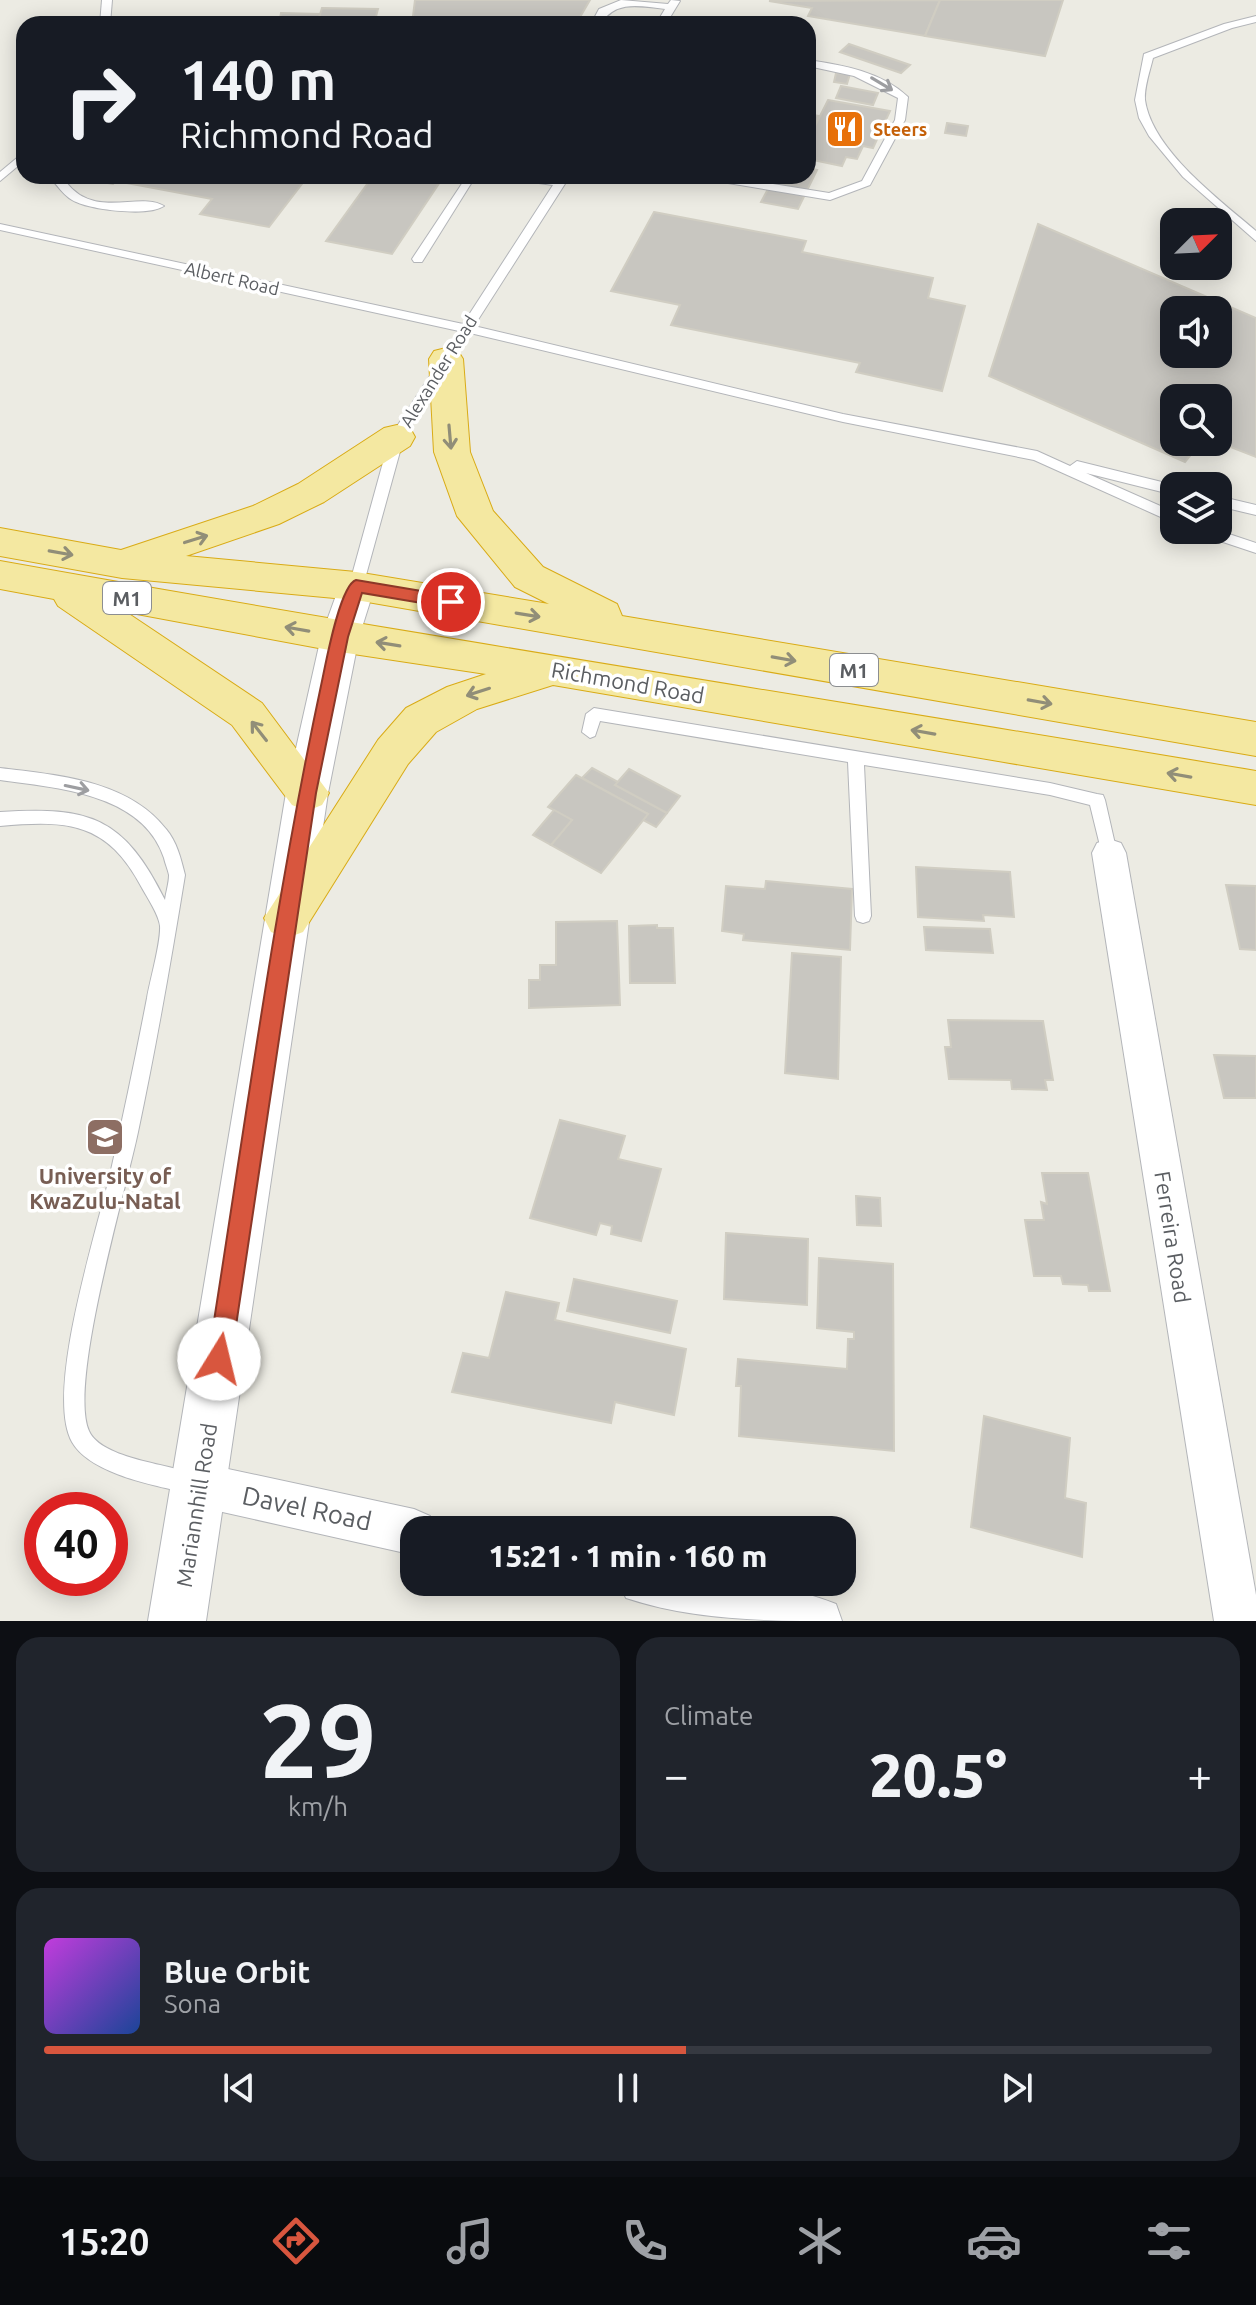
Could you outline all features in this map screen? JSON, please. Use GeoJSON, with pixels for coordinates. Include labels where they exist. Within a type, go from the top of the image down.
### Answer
{"type":"FeatureCollection","features":[{"type":"Feature","properties":{"kind":"highway"},"geometry":{"type":"LineString","coordinates":[[455,344],[452,452],[476,516],[529,577],[644,635]]}},
{"type":"Feature","properties":{"kind":"highway"},"geometry":{"type":"LineString","coordinates":[[122,564],[266,515],[311,493],[397,437]]}},
{"type":"Feature","properties":{"kind":"highway","name":"M1"},"geometry":{"type":"LineString","coordinates":[[0,542],[122,564],[356,586],[1256,739]]}},
{"type":"Feature","properties":{"kind":"highway","name":"Richmond Road"},"geometry":{"type":"LineString","coordinates":[[0,575],[340,637],[553,669],[1256,788]]}},
{"type":"Feature","properties":{"kind":"highway"},"geometry":{"type":"LineString","coordinates":[[53,584],[247,714],[307,793]]}},
{"type":"Feature","properties":{"kind":"highway"},"geometry":{"type":"LineString","coordinates":[[287,918],[393,752],[421,720],[462,698],[553,669]]}},
{"type":"Feature","properties":{"kind":"street","name":"Mariannhill Road"},"geometry":{"type":"LineString","coordinates":[[177,1621],[307,793],[340,637],[356,586]]}},
{"type":"Feature","properties":{"kind":"street","name":"Ferreira Road"},"geometry":{"type":"LineString","coordinates":[[1109,853],[1237,1621]]}},
{"type":"Feature","properties":{"kind":"street","name":"Davel Road"},"geometry":{"type":"LineString","coordinates":[[200,1485],[400,1529]]}},
{"type":"Feature","properties":{"kind":"street"},"geometry":{"type":"LineString","coordinates":[[706,1596],[819,1621]]}},
{"type":"Feature","properties":{"kind":"lane"},"geometry":{"type":"LineString","coordinates":[[600,16],[603,11],[627,1],[674,4]]}},
{"type":"Feature","properties":{"kind":"lane"},"geometry":{"type":"LineString","coordinates":[[1256,19],[1228,26],[1148,56],[1140,100],[1152,133],[1198,186],[1256,237]]}},
{"type":"Feature","properties":{"kind":"lane"},"geometry":{"type":"LineString","coordinates":[[751,184],[830,197],[866,183],[900,120],[903,97],[878,80],[853,70],[816,64]]}},
{"type":"Feature","properties":{"kind":"lane"},"geometry":{"type":"LineString","coordinates":[[0,178],[16,163]]}},
{"type":"Feature","properties":{"kind":"lane"},"geometry":{"type":"LineString","coordinates":[[61,184],[65,192],[79,200],[110,205],[158,206]]}},
{"type":"Feature","properties":{"kind":"lane"},"geometry":{"type":"LineString","coordinates":[[418,259],[465,184]]}},
{"type":"Feature","properties":{"kind":"lane","name":"Alexander Road"},"geometry":{"type":"LineString","coordinates":[[356,586],[397,437],[559,184]]}},
{"type":"Feature","properties":{"kind":"lane","name":"Albert Road"},"geometry":{"type":"LineString","coordinates":[[0,227],[455,344],[680,376],[843,418],[1037,456]]}},
{"type":"Feature","properties":{"kind":"lane"},"geometry":{"type":"LineString","coordinates":[[1037,456],[1160,487]]}},
{"type":"Feature","properties":{"kind":"lane"},"geometry":{"type":"LineString","coordinates":[[1037,456],[1160,512]]}},
{"type":"Feature","properties":{"kind":"lane"},"geometry":{"type":"LineString","coordinates":[[1232,504],[1256,510]]}},
{"type":"Feature","properties":{"kind":"lane"},"geometry":{"type":"LineString","coordinates":[[1232,540],[1256,548]]}},
{"type":"Feature","properties":{"kind":"lane"},"geometry":{"type":"LineString","coordinates":[[590,732],[594,714],[959,772],[1097,800],[1109,853]]}},
{"type":"Feature","properties":{"kind":"lane"},"geometry":{"type":"LineString","coordinates":[[856,756],[863,916]]}},
{"type":"Feature","properties":{"kind":"lane"},"geometry":{"type":"LineString","coordinates":[[0,774],[99,793],[137,810],[162,835],[177,875],[121,1171],[80,1348],[72,1408],[79,1437],[116,1464],[200,1485]]}},
{"type":"Feature","properties":{"kind":"lane"},"geometry":{"type":"LineString","coordinates":[[0,819],[41,816],[90,825],[117,840],[135,864],[169,926]]}},
{"type":"Feature","properties":{"kind":"building"},"geometry":{"type":"Polygon","coordinates":[[[415,0],[590,0],[581,16],[413,16],[415,0]]]}},
{"type":"Feature","properties":{"kind":"building"},"geometry":{"type":"Polygon","coordinates":[[[940,0],[925,36],[808,16],[812,8],[769,1],[940,0]]]}},
{"type":"Feature","properties":{"kind":"building"},"geometry":{"type":"Polygon","coordinates":[[[940,0],[1063,0],[1045,56],[925,36],[940,0]]]}},
{"type":"Feature","properties":{"kind":"building"},"geometry":{"type":"Polygon","coordinates":[[[322,8],[378,9],[376,16],[320,16],[322,8]]]}},
{"type":"Feature","properties":{"kind":"building"},"geometry":{"type":"Polygon","coordinates":[[[281,13],[320,14],[319,16],[280,16],[281,13]]]}},
{"type":"Feature","properties":{"kind":"building"},"geometry":{"type":"Polygon","coordinates":[[[849,44],[910,65],[901,73],[840,52],[849,44]]]}},
{"type":"Feature","properties":{"kind":"building"},"geometry":{"type":"Polygon","coordinates":[[[836,73],[850,74],[847,84],[834,82],[836,73]]]}},
{"type":"Feature","properties":{"kind":"building"},"geometry":{"type":"Polygon","coordinates":[[[841,86],[878,93],[873,105],[836,98],[841,86]]]}},
{"type":"Feature","properties":{"kind":"building"},"geometry":{"type":"Polygon","coordinates":[[[828,100],[890,111],[873,148],[863,146],[857,159],[846,157],[842,166],[816,161],[816,124],[828,100]]]}},
{"type":"Feature","properties":{"kind":"building"},"geometry":{"type":"Polygon","coordinates":[[[947,123],[968,126],[966,136],[945,133],[947,123]]]}},
{"type":"Feature","properties":{"kind":"building"},"geometry":{"type":"Polygon","coordinates":[[[132,184],[302,184],[269,227],[200,214],[212,199],[132,184]]]}},
{"type":"Feature","properties":{"kind":"building"},"geometry":{"type":"Polygon","coordinates":[[[367,184],[439,184],[392,254],[326,241],[367,184]]]}},
{"type":"Feature","properties":{"kind":"building"},"geometry":{"type":"Polygon","coordinates":[[[771,184],[810,184],[798,209],[761,202],[771,184]]]}},
{"type":"Feature","properties":{"kind":"building"},"geometry":{"type":"Polygon","coordinates":[[[654,212],[806,241],[802,252],[933,278],[928,298],[965,306],[942,391],[856,372],[860,363],[671,325],[680,305],[611,291],[654,212]]]}},
{"type":"Feature","properties":{"kind":"building"},"geometry":{"type":"Polygon","coordinates":[[[1038,224],[1160,277],[1160,280],[1168,280],[1205,296],[1160,296],[1160,368],[1232,368],[1232,308],[1256,318],[1256,457],[1232,448],[1232,384],[1160,384],[1160,451],[989,376],[1038,224]]]}},
{"type":"Feature","properties":{"kind":"building"},"geometry":{"type":"Polygon","coordinates":[[[1171,456],[1190,456],[1185,462],[1171,456]]]}},
{"type":"Feature","properties":{"kind":"building"},"geometry":{"type":"Polygon","coordinates":[[[592,768],[618,782],[615,785],[667,813],[656,827],[643,820],[648,814],[582,778],[592,768]]]}},
{"type":"Feature","properties":{"kind":"building"},"geometry":{"type":"Polygon","coordinates":[[[629,769],[680,796],[667,813],[615,785],[629,769]]]}},
{"type":"Feature","properties":{"kind":"building"},"geometry":{"type":"Polygon","coordinates":[[[576,775],[648,814],[601,873],[551,845],[572,820],[548,807],[576,775]]]}},
{"type":"Feature","properties":{"kind":"building"},"geometry":{"type":"Polygon","coordinates":[[[554,810],[572,820],[551,845],[533,835],[554,810]]]}},
{"type":"Feature","properties":{"kind":"building"},"geometry":{"type":"Polygon","coordinates":[[[916,867],[1010,872],[1014,917],[983,915],[984,921],[918,917],[916,867]]]}},
{"type":"Feature","properties":{"kind":"building"},"geometry":{"type":"Polygon","coordinates":[[[766,881],[852,889],[850,950],[743,940],[744,934],[722,931],[726,886],[765,889],[766,881]]]}},
{"type":"Feature","properties":{"kind":"building"},"geometry":{"type":"Polygon","coordinates":[[[1226,885],[1256,886],[1256,950],[1240,949],[1226,885]]]}},
{"type":"Feature","properties":{"kind":"building"},"geometry":{"type":"Polygon","coordinates":[[[617,921],[620,1005],[529,1008],[529,980],[540,980],[540,965],[556,965],[556,922],[617,921]]]}},
{"type":"Feature","properties":{"kind":"building"},"geometry":{"type":"Polygon","coordinates":[[[657,925],[657,928],[673,928],[675,983],[630,983],[629,926],[657,925]]]}},
{"type":"Feature","properties":{"kind":"building"},"geometry":{"type":"Polygon","coordinates":[[[924,927],[990,929],[993,953],[926,950],[924,927]]]}},
{"type":"Feature","properties":{"kind":"building"},"geometry":{"type":"Polygon","coordinates":[[[792,953],[841,957],[838,1079],[785,1073],[792,953]]]}},
{"type":"Feature","properties":{"kind":"building"},"geometry":{"type":"Polygon","coordinates":[[[948,1020],[1043,1021],[1053,1080],[1045,1080],[1047,1090],[1012,1089],[1011,1080],[949,1079],[945,1047],[951,1047],[948,1020]]]}},
{"type":"Feature","properties":{"kind":"building"},"geometry":{"type":"Polygon","coordinates":[[[1214,1055],[1256,1056],[1256,1098],[1224,1098],[1214,1055]]]}},
{"type":"Feature","properties":{"kind":"building"},"geometry":{"type":"Polygon","coordinates":[[[560,1120],[625,1136],[618,1159],[661,1169],[641,1241],[611,1234],[612,1226],[600,1223],[596,1235],[530,1218],[560,1120]]]}},
{"type":"Feature","properties":{"kind":"building"},"geometry":{"type":"Polygon","coordinates":[[[1042,1173],[1088,1173],[1110,1291],[1089,1291],[1088,1285],[1063,1284],[1061,1276],[1034,1276],[1025,1220],[1044,1220],[1041,1202],[1047,1204],[1042,1173]]]}},
{"type":"Feature","properties":{"kind":"building"},"geometry":{"type":"Polygon","coordinates":[[[856,1196],[880,1198],[881,1226],[857,1225],[856,1196]]]}},
{"type":"Feature","properties":{"kind":"building"},"geometry":{"type":"Polygon","coordinates":[[[726,1233],[808,1239],[807,1305],[724,1299],[726,1233]]]}},
{"type":"Feature","properties":{"kind":"building"},"geometry":{"type":"Polygon","coordinates":[[[819,1258],[893,1264],[894,1451],[739,1436],[741,1386],[736,1386],[738,1359],[847,1369],[848,1339],[854,1339],[854,1332],[817,1328],[819,1258]]]}},
{"type":"Feature","properties":{"kind":"building"},"geometry":{"type":"Polygon","coordinates":[[[574,1279],[677,1301],[670,1333],[567,1311],[574,1279]]]}},
{"type":"Feature","properties":{"kind":"building"},"geometry":{"type":"Polygon","coordinates":[[[506,1292],[559,1303],[555,1320],[686,1349],[674,1415],[615,1402],[611,1423],[452,1392],[463,1353],[489,1358],[506,1292]]]}},
{"type":"Feature","properties":{"kind":"building"},"geometry":{"type":"Polygon","coordinates":[[[984,1416],[1070,1438],[1065,1498],[1086,1503],[1082,1557],[971,1527],[984,1416]]]}},
{"type":"Feature","properties":{"kind":"place","name":"Steers"},"geometry":{"type":"Point","coordinates":[845,129]}},
{"type":"Feature","properties":{"kind":"place","name":"University of KwaZulu-Natal"},"geometry":{"type":"Point","coordinates":[105,1137]}},
{"type":"Feature","properties":{"kind":"route"},"geometry":{"type":"LineString","coordinates":[[219,1359],[307,793],[340,637],[356,586],[451,602]]}}]}
